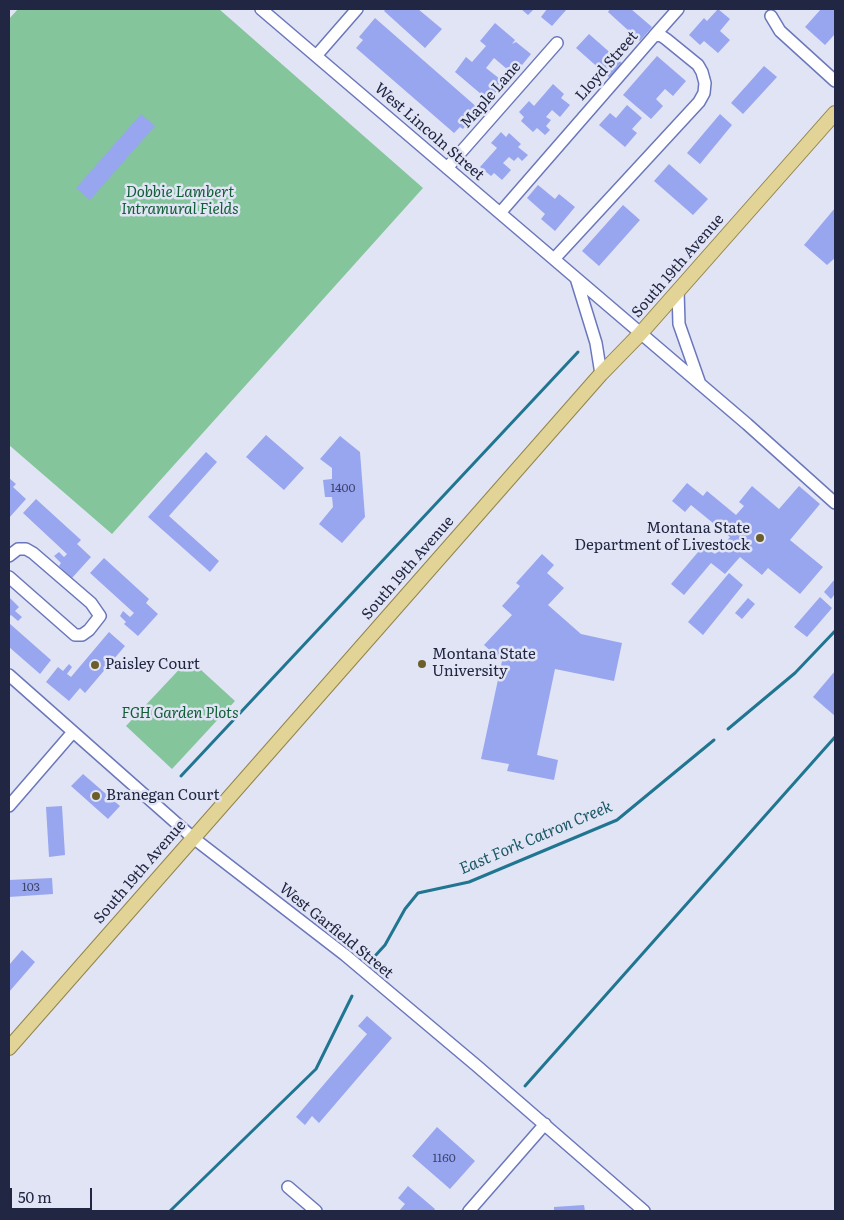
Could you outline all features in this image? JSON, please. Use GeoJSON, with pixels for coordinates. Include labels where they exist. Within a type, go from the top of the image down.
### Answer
{"type":"FeatureCollection","features":[{"type":"Feature","properties":{"kind":"main road","name":"South 19th Avenue"},"geometry":{"type":"LineString","coordinates":[[9,1048],[192,837],[601,374],[640,334],[835,113]]}},
{"type":"Feature","properties":{"kind":"street","name":"West Lincoln Street"},"geometry":{"type":"LineString","coordinates":[[261,9],[554,259],[835,503]]}},
{"type":"Feature","properties":{"kind":"street"},"geometry":{"type":"LineString","coordinates":[[316,56],[357,9]]}},
{"type":"Feature","properties":{"kind":"street"},"geometry":{"type":"LineString","coordinates":[[654,36],[678,9]]}},
{"type":"Feature","properties":{"kind":"street"},"geometry":{"type":"LineString","coordinates":[[771,16],[780,31],[835,81]]}},
{"type":"Feature","properties":{"kind":"street","name":"Lloyd Street"},"geometry":{"type":"LineString","coordinates":[[500,213],[654,36],[660,35],[698,65],[702,72],[704,93],[698,102],[554,259]]}},
{"type":"Feature","properties":{"kind":"street","name":"Maple Lane"},"geometry":{"type":"LineString","coordinates":[[448,168],[558,42]]}},
{"type":"Feature","properties":{"kind":"street"},"geometry":{"type":"LineString","coordinates":[[576,278],[596,343],[601,374]]}},
{"type":"Feature","properties":{"kind":"street"},"geometry":{"type":"LineString","coordinates":[[678,291],[680,324],[701,386]]}},
{"type":"Feature","properties":{"kind":"street"},"geometry":{"type":"LineString","coordinates":[[9,556],[18,550],[26,549],[33,553],[91,603],[100,616],[89,630],[82,635],[75,635],[9,577]]}},
{"type":"Feature","properties":{"kind":"street","name":"West Garfield Street"},"geometry":{"type":"LineString","coordinates":[[9,675],[192,837],[345,956],[545,1124],[644,1211]]}},
{"type":"Feature","properties":{"kind":"street"},"geometry":{"type":"LineString","coordinates":[[9,806],[73,732]]}},
{"type":"Feature","properties":{"kind":"street"},"geometry":{"type":"LineString","coordinates":[[469,1211],[545,1124]]}},
{"type":"Feature","properties":{"kind":"street"},"geometry":{"type":"LineString","coordinates":[[288,1187],[316,1211]]}},
{"type":"Feature","properties":{"kind":"green space","name":"Dobbie Lambert Intramural Fields"},"geometry":{"type":"Polygon","coordinates":[[[18,9],[219,9],[423,188],[112,534],[9,445],[9,19],[18,9]]]}},
{"type":"Feature","properties":{"kind":"green space","name":"FGH Garden Plots"},"geometry":{"type":"Polygon","coordinates":[[[189,659],[235,701],[172,769],[126,726],[189,659]]]}},
{"type":"Feature","properties":{"kind":"building"},"geometry":{"type":"Polygon","coordinates":[[[386,9],[418,9],[442,29],[425,48],[384,11],[386,9]]]}},
{"type":"Feature","properties":{"kind":"building"},"geometry":{"type":"Polygon","coordinates":[[[521,9],[534,9],[528,15],[521,9]]]}},
{"type":"Feature","properties":{"kind":"building"},"geometry":{"type":"Polygon","coordinates":[[[547,9],[567,9],[552,26],[541,17],[547,9]]]}},
{"type":"Feature","properties":{"kind":"building"},"geometry":{"type":"Polygon","coordinates":[[[610,9],[631,9],[652,27],[640,41],[608,12],[610,9]]]}},
{"type":"Feature","properties":{"kind":"building"},"geometry":{"type":"Polygon","coordinates":[[[718,9],[730,19],[720,31],[730,40],[718,53],[704,41],[700,45],[689,35],[704,18],[707,21],[718,9]]]}},
{"type":"Feature","properties":{"kind":"building"},"geometry":{"type":"Polygon","coordinates":[[[821,9],[835,9],[835,34],[825,45],[805,27],[821,9]]]}},
{"type":"Feature","properties":{"kind":"building"},"geometry":{"type":"Polygon","coordinates":[[[375,18],[479,109],[463,129],[460,127],[454,133],[356,48],[363,40],[359,37],[375,18]]]}},
{"type":"Feature","properties":{"kind":"building"},"geometry":{"type":"Polygon","coordinates":[[[495,23],[515,40],[512,44],[516,42],[531,54],[514,75],[494,58],[486,68],[505,83],[488,100],[455,72],[466,57],[472,62],[486,46],[480,41],[495,23]]]}},
{"type":"Feature","properties":{"kind":"building"},"geometry":{"type":"Polygon","coordinates":[[[589,34],[623,64],[610,78],[576,48],[589,34]]]}},
{"type":"Feature","properties":{"kind":"building"},"geometry":{"type":"Polygon","coordinates":[[[657,56],[686,81],[673,96],[665,89],[656,99],[663,106],[651,119],[623,95],[657,56]]]}},
{"type":"Feature","properties":{"kind":"building"},"geometry":{"type":"Polygon","coordinates":[[[764,66],[777,77],[743,114],[731,103],[764,66]]]}},
{"type":"Feature","properties":{"kind":"building"},"geometry":{"type":"Polygon","coordinates":[[[553,84],[564,94],[561,98],[570,105],[560,117],[552,110],[546,117],[551,120],[546,126],[550,130],[545,135],[537,128],[533,132],[521,121],[524,117],[519,112],[529,101],[534,106],[553,84]]]}},
{"type":"Feature","properties":{"kind":"building"},"geometry":{"type":"Polygon","coordinates":[[[627,105],[642,118],[632,129],[637,133],[625,147],[599,125],[610,113],[616,118],[627,105]]]}},
{"type":"Feature","properties":{"kind":"building"},"geometry":{"type":"Polygon","coordinates":[[[141,114],[155,126],[90,200],[76,188],[141,114]]]}},
{"type":"Feature","properties":{"kind":"building"},"geometry":{"type":"Polygon","coordinates":[[[720,114],[732,125],[700,164],[687,153],[720,114]]]}},
{"type":"Feature","properties":{"kind":"building"},"geometry":{"type":"Polygon","coordinates":[[[501,132],[506,137],[509,133],[521,144],[518,147],[528,155],[522,161],[518,157],[514,161],[509,157],[503,163],[511,170],[502,180],[494,173],[491,176],[480,167],[497,148],[491,143],[501,132]]]}},
{"type":"Feature","properties":{"kind":"building"},"geometry":{"type":"Polygon","coordinates":[[[669,164],[708,199],[693,215],[654,181],[669,164]]]}},
{"type":"Feature","properties":{"kind":"building"},"geometry":{"type":"Polygon","coordinates":[[[538,185],[555,199],[559,194],[575,207],[555,231],[541,219],[545,214],[527,198],[538,185]]]}},
{"type":"Feature","properties":{"kind":"building"},"geometry":{"type":"Polygon","coordinates":[[[623,205],[640,220],[599,266],[582,251],[623,205]]]}},
{"type":"Feature","properties":{"kind":"building"},"geometry":{"type":"Polygon","coordinates":[[[835,208],[835,258],[827,265],[804,245],[835,208]]]}},
{"type":"Feature","properties":{"kind":"building"},"geometry":{"type":"Polygon","coordinates":[[[266,435],[304,468],[284,490],[246,457],[266,435]]]}},
{"type":"Feature","properties":{"kind":"building"},"geometry":{"type":"Polygon","coordinates":[[[340,436],[360,452],[365,517],[342,543],[319,524],[333,507],[332,497],[325,497],[323,480],[332,479],[332,468],[320,459],[340,436]]]}},
{"type":"Feature","properties":{"kind":"building"},"geometry":{"type":"Polygon","coordinates":[[[206,452],[217,462],[169,516],[219,561],[210,572],[148,517],[206,452]]]}},
{"type":"Feature","properties":{"kind":"building"},"geometry":{"type":"Polygon","coordinates":[[[9,478],[16,484],[13,487],[26,499],[9,518],[9,478]]]}},
{"type":"Feature","properties":{"kind":"building","name":"Montana State Department of Livestock"},"geometry":{"type":"Polygon","coordinates":[[[687,483],[703,496],[707,491],[736,515],[744,506],[739,502],[752,486],[779,509],[799,486],[820,504],[790,540],[823,567],[800,594],[768,568],[762,575],[740,557],[725,574],[711,563],[684,595],[671,584],[704,545],[715,554],[730,537],[691,505],[685,512],[672,501],[687,483]]]}},
{"type":"Feature","properties":{"kind":"building"},"geometry":{"type":"Polygon","coordinates":[[[36,499],[81,540],[77,544],[91,557],[72,578],[59,566],[61,563],[54,556],[59,552],[64,557],[67,554],[23,513],[36,499]]]}},
{"type":"Feature","properties":{"kind":"building"},"geometry":{"type":"Polygon","coordinates":[[[542,554],[554,565],[547,573],[564,588],[548,605],[581,634],[622,643],[614,681],[555,669],[537,755],[558,760],[554,780],[507,771],[509,764],[481,759],[502,661],[484,645],[512,615],[502,606],[520,586],[516,583],[542,554]]]}},
{"type":"Feature","properties":{"kind":"building","name":"Paisley Court"},"geometry":{"type":"Polygon","coordinates":[[[104,558],[149,599],[146,603],[158,614],[138,636],[124,624],[126,622],[120,616],[123,611],[130,617],[134,613],[90,573],[104,558]]]}},
{"type":"Feature","properties":{"kind":"building"},"geometry":{"type":"Polygon","coordinates":[[[729,573],[743,585],[703,635],[688,622],[729,573]]]}},
{"type":"Feature","properties":{"kind":"building"},"geometry":{"type":"Polygon","coordinates":[[[835,579],[835,594],[831,599],[824,592],[835,579]]]}},
{"type":"Feature","properties":{"kind":"building"},"geometry":{"type":"Polygon","coordinates":[[[9,597],[19,607],[15,611],[22,617],[18,621],[11,615],[9,617],[9,597]]]}},
{"type":"Feature","properties":{"kind":"building"},"geometry":{"type":"Polygon","coordinates":[[[820,597],[832,608],[807,637],[794,627],[820,597]]]}},
{"type":"Feature","properties":{"kind":"building"},"geometry":{"type":"Polygon","coordinates":[[[748,598],[755,604],[742,619],[735,613],[748,598]]]}},
{"type":"Feature","properties":{"kind":"building"},"geometry":{"type":"Polygon","coordinates":[[[9,623],[51,660],[40,674],[9,647],[9,623]]]}},
{"type":"Feature","properties":{"kind":"building","name":"Paisley Court"},"geometry":{"type":"Polygon","coordinates":[[[109,632],[125,646],[85,693],[80,688],[69,701],[46,682],[58,667],[63,671],[69,664],[72,667],[67,674],[71,677],[109,632]]]}},
{"type":"Feature","properties":{"kind":"building"},"geometry":{"type":"Polygon","coordinates":[[[835,671],[835,716],[813,697],[835,671]]]}},
{"type":"Feature","properties":{"kind":"building","name":"Branegan Court"},"geometry":{"type":"Polygon","coordinates":[[[83,774],[120,806],[108,819],[71,786],[83,774]]]}},
{"type":"Feature","properties":{"kind":"building","name":"Branegan Court"},"geometry":{"type":"Polygon","coordinates":[[[62,806],[65,855],[49,857],[46,807],[62,806]]]}},
{"type":"Feature","properties":{"kind":"building"},"geometry":{"type":"Polygon","coordinates":[[[52,878],[53,894],[9,897],[9,880],[52,878]]]}},
{"type":"Feature","properties":{"kind":"building"},"geometry":{"type":"Polygon","coordinates":[[[22,950],[35,962],[9,992],[9,965],[22,950]]]}},
{"type":"Feature","properties":{"kind":"building"},"geometry":{"type":"Polygon","coordinates":[[[367,1016],[392,1038],[319,1123],[312,1116],[305,1125],[296,1117],[367,1034],[358,1026],[367,1016]]]}},
{"type":"Feature","properties":{"kind":"building"},"geometry":{"type":"Polygon","coordinates":[[[437,1127],[475,1161],[450,1189],[412,1156],[437,1127]]]}},
{"type":"Feature","properties":{"kind":"building"},"geometry":{"type":"Polygon","coordinates":[[[408,1186],[435,1209],[434,1211],[399,1211],[405,1204],[398,1198],[408,1186]]]}},
{"type":"Feature","properties":{"kind":"building"},"geometry":{"type":"Polygon","coordinates":[[[584,1205],[585,1211],[554,1211],[554,1207],[584,1205]]]}},
{"type":"Feature","properties":{"kind":"waterway"},"geometry":{"type":"LineString","coordinates":[[181,776],[578,352]]}},
{"type":"Feature","properties":{"kind":"waterway","name":"East Fork Catron Creek"},"geometry":{"type":"LineString","coordinates":[[728,729],[795,673],[835,631]]}},
{"type":"Feature","properties":{"kind":"waterway"},"geometry":{"type":"LineString","coordinates":[[525,1086],[835,737]]}},
{"type":"Feature","properties":{"kind":"waterway","name":"East Fork Catron Creek"},"geometry":{"type":"LineString","coordinates":[[375,956],[385,945],[405,909],[418,893],[469,882],[617,820],[714,740]]}},
{"type":"Feature","properties":{"kind":"waterway","name":"East Fork Catron Creek"},"geometry":{"type":"LineString","coordinates":[[170,1211],[316,1069],[352,996]]}},
{"type":"Feature","properties":{"kind":"place","name":"Montana State Department of Livestock"},"geometry":{"type":"Point","coordinates":[760,538]}},
{"type":"Feature","properties":{"kind":"place","name":"Montana State University"},"geometry":{"type":"Point","coordinates":[422,664]}},
{"type":"Feature","properties":{"kind":"place","name":"Paisley Court"},"geometry":{"type":"Point","coordinates":[95,665]}},
{"type":"Feature","properties":{"kind":"place","name":"Branegan Court"},"geometry":{"type":"Point","coordinates":[96,796]}}]}
